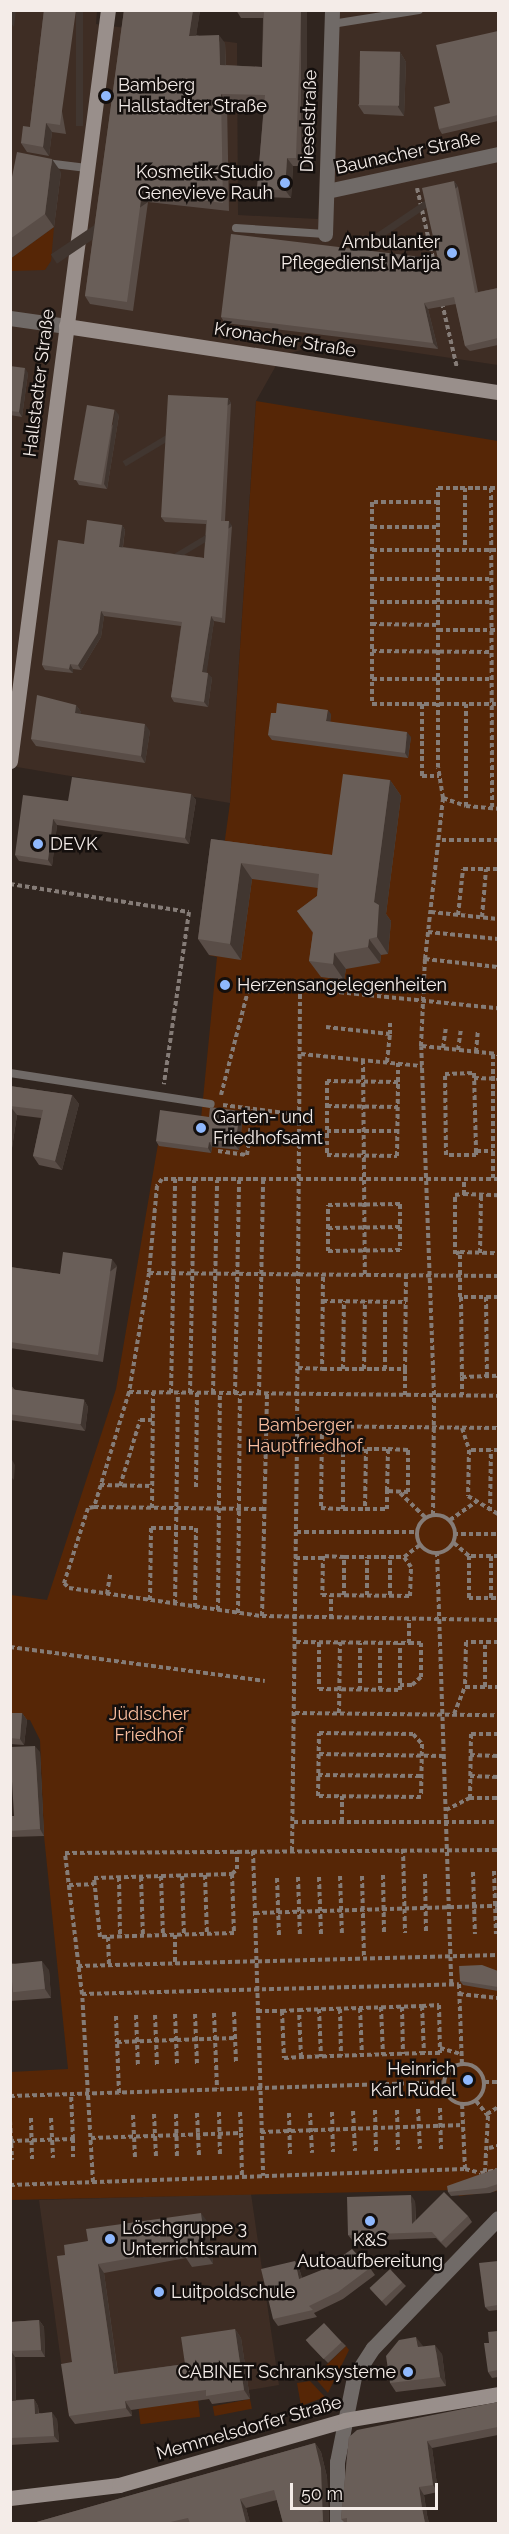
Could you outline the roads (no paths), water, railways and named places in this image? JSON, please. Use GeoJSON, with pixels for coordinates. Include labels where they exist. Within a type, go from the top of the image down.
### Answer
{"type":"FeatureCollection","features":[{"type":"Feature","properties":{"kind":"main road","name":"Hallstadter Straße"},"geometry":{"type":"LineString","coordinates":[[10,760],[108,10]]}},
{"type":"Feature","properties":{"kind":"main road","name":"Kronacher Straße"},"geometry":{"type":"LineString","coordinates":[[66,326],[498,392]]}},
{"type":"Feature","properties":{"kind":"main road","name":"Memmelsdorfer Straße"},"geometry":{"type":"LineString","coordinates":[[10,2498],[119,2485],[345,2420],[498,2394]]}},
{"type":"Feature","properties":{"kind":"street","name":"Dieselstraße"},"geometry":{"type":"LineString","coordinates":[[325,234],[332,17]]}},
{"type":"Feature","properties":{"kind":"street","name":"Baunacher Straße"},"geometry":{"type":"LineString","coordinates":[[327,191],[498,154]]}},
{"type":"Feature","properties":{"kind":"street"},"geometry":{"type":"LineString","coordinates":[[10,318],[66,326]]}},
{"type":"Feature","properties":{"kind":"street"},"geometry":{"type":"LineString","coordinates":[[337,2523],[337,2462],[354,2377],[373,2348],[498,2218]]}},
{"type":"Feature","properties":{"kind":"lane"},"geometry":{"type":"LineString","coordinates":[[332,17],[419,10]]}},
{"type":"Feature","properties":{"kind":"lane"},"geometry":{"type":"LineString","coordinates":[[35,161],[87,168]]}},
{"type":"Feature","properties":{"kind":"lane"},"geometry":{"type":"LineString","coordinates":[[236,228],[325,234]]}},
{"type":"Feature","properties":{"kind":"lane"},"geometry":{"type":"LineString","coordinates":[[10,1073],[211,1104]]}},
{"type":"Feature","properties":{"kind":"place","name":"Bamberg Hallstadter Straße"},"geometry":{"type":"Point","coordinates":[106,96]}},
{"type":"Feature","properties":{"kind":"place","name":"Kosmetik-Studio Genevieve Rauh"},"geometry":{"type":"Point","coordinates":[285,183]}},
{"type":"Feature","properties":{"kind":"place","name":"Ambulanter Pflegedienst Marija"},"geometry":{"type":"Point","coordinates":[452,253]}},
{"type":"Feature","properties":{"kind":"place","name":"DEVK"},"geometry":{"type":"Point","coordinates":[38,844]}},
{"type":"Feature","properties":{"kind":"place","name":"Herzensangelegenheiten"},"geometry":{"type":"Point","coordinates":[225,985]}},
{"type":"Feature","properties":{"kind":"place","name":"Garten- und Friedhofsamt"},"geometry":{"type":"Point","coordinates":[201,1128]}},
{"type":"Feature","properties":{"kind":"place","name":"Heinrich Karl Rüdel"},"geometry":{"type":"Point","coordinates":[468,2080]}},
{"type":"Feature","properties":{"kind":"place","name":"K&S Autoaufbereitung"},"geometry":{"type":"Point","coordinates":[370,2221]}},
{"type":"Feature","properties":{"kind":"place","name":"Löschgruppe 3 Unterrichtsraum"},"geometry":{"type":"Point","coordinates":[110,2239]}},
{"type":"Feature","properties":{"kind":"place","name":"Luitpoldschule"},"geometry":{"type":"Point","coordinates":[159,2292]}},
{"type":"Feature","properties":{"kind":"place","name":"CABINET Schranksysteme"},"geometry":{"type":"Point","coordinates":[408,2372]}},
{"type":"Feature","properties":{"kind":"park label","name":"Bamberger Hauptfriedhof"},"geometry":{"type":"Point","coordinates":[305,1436]}},
{"type":"Feature","properties":{"kind":"park label","name":"Jüdischer Friedhof"},"geometry":{"type":"Point","coordinates":[149,1725]}}]}
